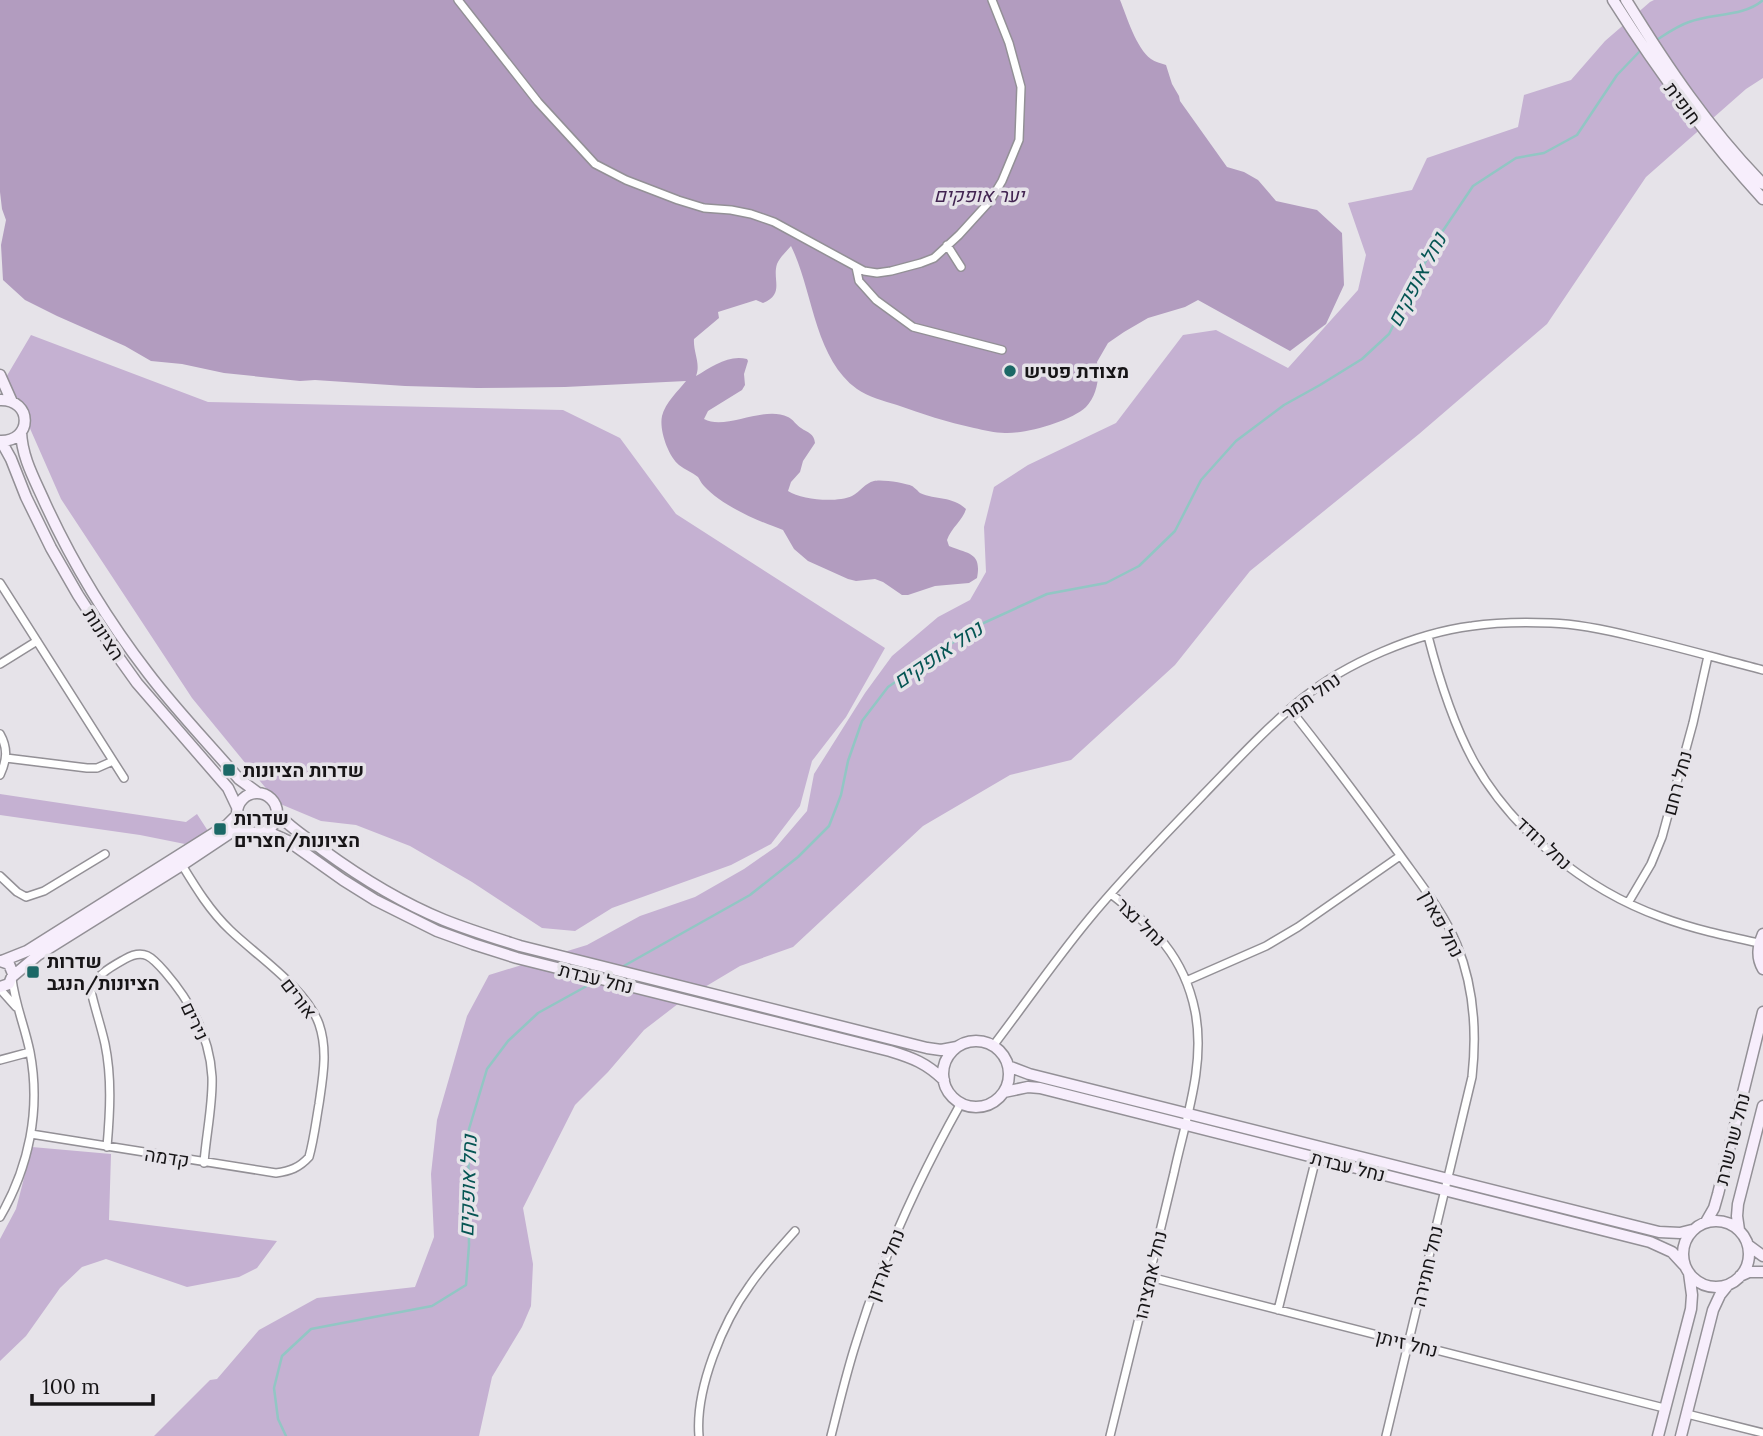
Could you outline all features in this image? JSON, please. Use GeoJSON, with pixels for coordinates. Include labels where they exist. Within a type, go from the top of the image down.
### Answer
{"type":"FeatureCollection","features":[{"type":"Feature","properties":{"kind":"street"},"geometry":{"type":"LineString","coordinates":[[458,0],[538,102],[595,164],[626,180],[678,200],[704,208],[751,214],[774,222],[864,271],[877,273],[934,258],[990,201],[1002,181],[1019,140],[1021,87],[1009,43],[992,0]]}},
{"type":"Feature","properties":{"kind":"street","name":"חופית"},"geometry":{"type":"LineString","coordinates":[[1613,0],[1630,16],[1659,52],[1734,167],[1763,198]]}},
{"type":"Feature","properties":{"kind":"street","name":"חופית"},"geometry":{"type":"LineString","coordinates":[[1626,0],[1630,16]]}},
{"type":"Feature","properties":{"kind":"street","name":"חופית"},"geometry":{"type":"LineString","coordinates":[[1697,114],[1763,184]]}},
{"type":"Feature","properties":{"kind":"street"},"geometry":{"type":"LineString","coordinates":[[947,245],[961,267]]}},
{"type":"Feature","properties":{"kind":"street"},"geometry":{"type":"LineString","coordinates":[[856,267],[859,281],[876,300],[913,327],[1002,350]]}},
{"type":"Feature","properties":{"kind":"street"},"geometry":{"type":"LineString","coordinates":[[0,375],[12,402]]}},
{"type":"Feature","properties":{"kind":"street"},"geometry":{"type":"LineString","coordinates":[[0,400],[12,402]]}},
{"type":"Feature","properties":{"kind":"street","name":"הציונות"},"geometry":{"type":"LineString","coordinates":[[12,402],[19,406],[23,413],[25,421],[21,432],[22,443],[28,465],[51,516],[91,588],[149,674],[239,779],[258,793]]}},
{"type":"Feature","properties":{"kind":"street"},"geometry":{"type":"LineString","coordinates":[[0,441],[11,440],[21,432]]}},
{"type":"Feature","properties":{"kind":"street","name":"הציונות"},"geometry":{"type":"LineString","coordinates":[[0,441],[12,459],[24,492],[51,548],[104,635],[137,683],[228,788],[237,811]]}},
{"type":"Feature","properties":{"kind":"street"},"geometry":{"type":"LineString","coordinates":[[0,583],[124,778]]}},
{"type":"Feature","properties":{"kind":"street","name":"נחל תמר"},"geometry":{"type":"LineString","coordinates":[[993,1046],[1088,919],[1165,834],[1267,729],[1305,696],[1335,676],[1399,645],[1428,636],[1471,626],[1516,622],[1589,627],[1763,670]]}},
{"type":"Feature","properties":{"kind":"street","name":"נחל רודד"},"geometry":{"type":"LineString","coordinates":[[1428,636],[1438,677],[1459,732],[1474,762],[1519,822],[1548,850],[1596,886],[1659,917],[1688,926],[1761,938]]}},
{"type":"Feature","properties":{"kind":"street"},"geometry":{"type":"LineString","coordinates":[[0,664],[37,642]]}},
{"type":"Feature","properties":{"kind":"street","name":"נחל רחם"},"geometry":{"type":"LineString","coordinates":[[1628,903],[1651,864],[1662,837],[1708,656]]}},
{"type":"Feature","properties":{"kind":"street","name":"נחל פארן"},"geometry":{"type":"LineString","coordinates":[[1290,709],[1400,856],[1441,915],[1456,943],[1467,976],[1473,1010],[1475,1050],[1472,1077],[1448,1178]]}},
{"type":"Feature","properties":{"kind":"street"},"geometry":{"type":"LineString","coordinates":[[0,734],[6,747],[6,758],[0,775]]}},
{"type":"Feature","properties":{"kind":"street"},"geometry":{"type":"LineString","coordinates":[[6,758],[87,768],[97,768],[113,761]]}},
{"type":"Feature","properties":{"kind":"street"},"geometry":{"type":"LineString","coordinates":[[1,961],[27,951],[227,824],[243,797],[265,794],[271,799],[277,813],[273,825],[266,831],[253,832],[240,823],[237,811]]}},
{"type":"Feature","properties":{"kind":"street","name":"נחל עבדת"},"geometry":{"type":"LineString","coordinates":[[277,813],[298,832],[381,889],[442,919],[486,935],[520,946],[927,1048],[941,1050],[957,1047]]}},
{"type":"Feature","properties":{"kind":"street"},"geometry":{"type":"LineString","coordinates":[[19,1010],[0,988],[8,985],[38,955],[230,833],[244,828]]}},
{"type":"Feature","properties":{"kind":"street","name":"נחל עבדת"},"geometry":{"type":"LineString","coordinates":[[266,831],[288,841],[375,900],[438,931],[517,958],[912,1058],[930,1067],[944,1080]]}},
{"type":"Feature","properties":{"kind":"street"},"geometry":{"type":"LineString","coordinates":[[0,876],[26,897],[44,891],[105,854]]}},
{"type":"Feature","properties":{"kind":"street"},"geometry":{"type":"LineString","coordinates":[[1186,981],[1266,946],[1400,856]]}},
{"type":"Feature","properties":{"kind":"street","name":"אורים"},"geometry":{"type":"LineString","coordinates":[[182,865],[217,916],[309,1004],[318,1023],[325,1065],[313,1143],[309,1157],[302,1165]]}},
{"type":"Feature","properties":{"kind":"street","name":"נחל נצר"},"geometry":{"type":"LineString","coordinates":[[1111,894],[1142,918],[1159,936],[1175,957],[1186,981],[1195,1011],[1199,1042],[1188,1113]]}},
{"type":"Feature","properties":{"kind":"street"},"geometry":{"type":"LineString","coordinates":[[1761,938],[1758,954],[1763,969]]}},
{"type":"Feature","properties":{"kind":"street","name":"נירים"},"geometry":{"type":"LineString","coordinates":[[107,1147],[110,1110],[108,1065],[91,991],[93,983],[106,971],[133,954],[142,953],[150,957],[173,981],[196,1017],[205,1041],[212,1078],[204,1163]]}},
{"type":"Feature","properties":{"kind":"street"},"geometry":{"type":"LineString","coordinates":[[0,1217],[26,1160],[34,1105],[34,1076],[30,1052],[11,967],[1,961]]}},
{"type":"Feature","properties":{"kind":"street","name":"נחל שרשרת"},"geometry":{"type":"LineString","coordinates":[[1706,1222],[1718,1194],[1763,1012]]}},
{"type":"Feature","properties":{"kind":"street"},"geometry":{"type":"LineString","coordinates":[[975,1041],[993,1046],[1005,1058],[1008,1066],[1008,1083],[1004,1092],[998,1099],[980,1107],[961,1103],[947,1090],[943,1071],[945,1062],[957,1047],[965,1043],[975,1041]]}},
{"type":"Feature","properties":{"kind":"street"},"geometry":{"type":"LineString","coordinates":[[0,1060],[30,1052]]}},
{"type":"Feature","properties":{"kind":"street","name":"נחל עבדת"},"geometry":{"type":"LineString","coordinates":[[1008,1066],[1030,1074],[1659,1232],[1680,1233],[1692,1230]]}},
{"type":"Feature","properties":{"kind":"street","name":"נחל עבדת"},"geometry":{"type":"LineString","coordinates":[[1004,1092],[1028,1087],[1040,1088],[1650,1242],[1672,1252],[1687,1269]]}},
{"type":"Feature","properties":{"kind":"street","name":"נחל ארדון"},"geometry":{"type":"LineString","coordinates":[[831,1436],[856,1341],[890,1248],[932,1154],[961,1103]]}},
{"type":"Feature","properties":{"kind":"street","name":"נחל שרשרת"},"geometry":{"type":"LineString","coordinates":[[1739,1230],[1738,1204],[1763,1107]]}},
{"type":"Feature","properties":{"kind":"street","name":"נחל אמציהו"},"geometry":{"type":"LineString","coordinates":[[1110,1436],[1188,1113]]}},
{"type":"Feature","properties":{"kind":"street","name":"קדמה"},"geometry":{"type":"LineString","coordinates":[[31,1134],[275,1174],[291,1171],[302,1165]]}},
{"type":"Feature","properties":{"kind":"street"},"geometry":{"type":"LineString","coordinates":[[1278,1310],[1315,1158]]}},
{"type":"Feature","properties":{"kind":"street","name":"נחל חתירה"},"geometry":{"type":"LineString","coordinates":[[1385,1436],[1448,1178]]}},
{"type":"Feature","properties":{"kind":"street"},"geometry":{"type":"LineString","coordinates":[[1658,1436],[1690,1309],[1692,1295],[1683,1256],[1683,1246],[1687,1238],[1692,1230],[1706,1222],[1724,1222],[1739,1230],[1748,1245],[1763,1256]]}},
{"type":"Feature","properties":{"kind":"street"},"geometry":{"type":"LineString","coordinates":[[699,1436],[704,1388],[720,1339],[751,1283],[795,1231]]}},
{"type":"Feature","properties":{"kind":"street"},"geometry":{"type":"LineString","coordinates":[[1740,1277],[1748,1262],[1748,1245]]}},
{"type":"Feature","properties":{"kind":"street"},"geometry":{"type":"LineString","coordinates":[[1687,1269],[1695,1280],[1711,1287],[1728,1284],[1749,1272],[1763,1272]]}},
{"type":"Feature","properties":{"kind":"street","name":"נחל זיתן"},"geometry":{"type":"LineString","coordinates":[[1150,1277],[1664,1408]]}},
{"type":"Feature","properties":{"kind":"street"},"geometry":{"type":"LineString","coordinates":[[1681,1436],[1713,1310],[1728,1284]]}},
{"type":"Feature","properties":{"kind":"street"},"geometry":{"type":"LineString","coordinates":[[1687,1414],[1763,1433]]}},
{"type":"Feature","properties":{"kind":"shaded area"},"geometry":{"type":"Polygon","coordinates":[[[1654,0],[1763,0],[1763,78],[1746,89],[1646,177],[1547,324],[1419,434],[1250,571],[1175,665],[1071,760],[1010,775],[923,826],[793,947],[740,966],[683,1000],[644,1030],[575,1105],[523,1208],[533,1264],[531,1306],[522,1327],[492,1377],[479,1436],[154,1436],[210,1380],[217,1379],[259,1330],[317,1298],[415,1287],[434,1237],[431,1174],[437,1120],[467,1016],[489,975],[587,945],[640,916],[695,897],[744,869],[777,846],[807,811],[814,774],[865,693],[892,656],[938,617],[970,600],[986,572],[984,527],[994,487],[1028,465],[1116,423],[1183,335],[1216,330],[1288,368],[1358,290],[1366,255],[1348,203],[1412,190],[1427,158],[1518,127],[1524,95],[1571,80],[1605,41],[1654,0]]]}},
{"type":"Feature","properties":{"kind":"shaded area"},"geometry":{"type":"Polygon","coordinates":[[[31,335],[208,402],[563,410],[620,438],[676,514],[885,648],[846,717],[812,761],[800,806],[771,844],[731,865],[612,908],[575,931],[542,928],[472,882],[410,846],[356,825],[321,821],[278,803],[192,698],[61,499],[21,408],[5,379],[31,335]]]}},
{"type":"Feature","properties":{"kind":"shaded area"},"geometry":{"type":"Polygon","coordinates":[[[0,794],[186,822],[197,814],[208,831],[185,844],[0,815],[0,794]]]}},
{"type":"Feature","properties":{"kind":"shaded area"},"geometry":{"type":"Polygon","coordinates":[[[32,1147],[111,1154],[109,1220],[277,1241],[257,1268],[239,1277],[187,1287],[106,1259],[82,1267],[60,1288],[26,1336],[0,1361],[0,1239],[16,1209],[32,1147]]]}},
{"type":"Feature","properties":{"kind":"green space","name":"יער אופקים"},"geometry":{"type":"Polygon","coordinates":[[[0,0],[1120,0],[1141,48],[1151,59],[1166,65],[1180,101],[1227,167],[1258,180],[1276,201],[1317,210],[1342,233],[1344,285],[1326,324],[1290,351],[1198,300],[1185,307],[1148,318],[1108,343],[1097,362],[1097,386],[1086,407],[1048,426],[1001,433],[935,418],[857,389],[843,376],[823,342],[791,246],[777,264],[776,291],[770,299],[763,303],[756,300],[718,312],[719,318],[694,339],[698,367],[696,376],[727,360],[740,358],[748,361],[742,390],[708,411],[704,419],[723,422],[778,414],[790,418],[810,434],[815,443],[803,461],[800,472],[791,482],[788,491],[794,494],[828,500],[845,498],[871,482],[888,481],[909,485],[920,493],[950,500],[966,509],[947,540],[949,546],[972,555],[977,563],[977,578],[969,583],[935,586],[902,595],[875,579],[848,579],[808,561],[794,549],[783,530],[730,506],[703,485],[698,477],[679,465],[668,449],[661,422],[666,406],[686,381],[477,388],[300,381],[224,373],[151,361],[125,346],[25,300],[3,280],[1,245],[6,220],[0,192],[0,0]]]}},
{"type":"Feature","properties":{"kind":"waterway","name":"נחל אופקים"},"geometry":{"type":"LineString","coordinates":[[1655,41],[1698,19],[1737,12],[1763,0]]}},
{"type":"Feature","properties":{"kind":"waterway","name":"נחל אופקים"},"geometry":{"type":"LineString","coordinates":[[622,967],[750,895],[798,857],[829,826],[841,795],[848,761],[862,721],[888,687],[977,626],[1047,594],[1106,583],[1139,566],[1175,531],[1201,480],[1236,441],[1284,405],[1362,359],[1389,334],[1436,241],[1473,186],[1516,158],[1544,153],[1577,135],[1617,75],[1641,50]]}},
{"type":"Feature","properties":{"kind":"waterway","name":"נחל אופקים"},"geometry":{"type":"LineString","coordinates":[[286,1436],[278,1419],[274,1388],[282,1356],[311,1329],[432,1306],[466,1285],[469,1245],[469,1129],[487,1069],[508,1041],[538,1013],[594,982]]}},
{"type":"Feature","properties":{"kind":"place","name":"מצודת פטיש"},"geometry":{"type":"Point","coordinates":[1010,371]}},
{"type":"Feature","properties":{"kind":"place","name":"שדרות הציונות"},"geometry":{"type":"Point","coordinates":[229,770]}},
{"type":"Feature","properties":{"kind":"place","name":"שדרות הציונות/חצרים"},"geometry":{"type":"Point","coordinates":[220,829]}},
{"type":"Feature","properties":{"kind":"place","name":"שדרות הציונות/הנגב"},"geometry":{"type":"Point","coordinates":[33,972]}}]}
